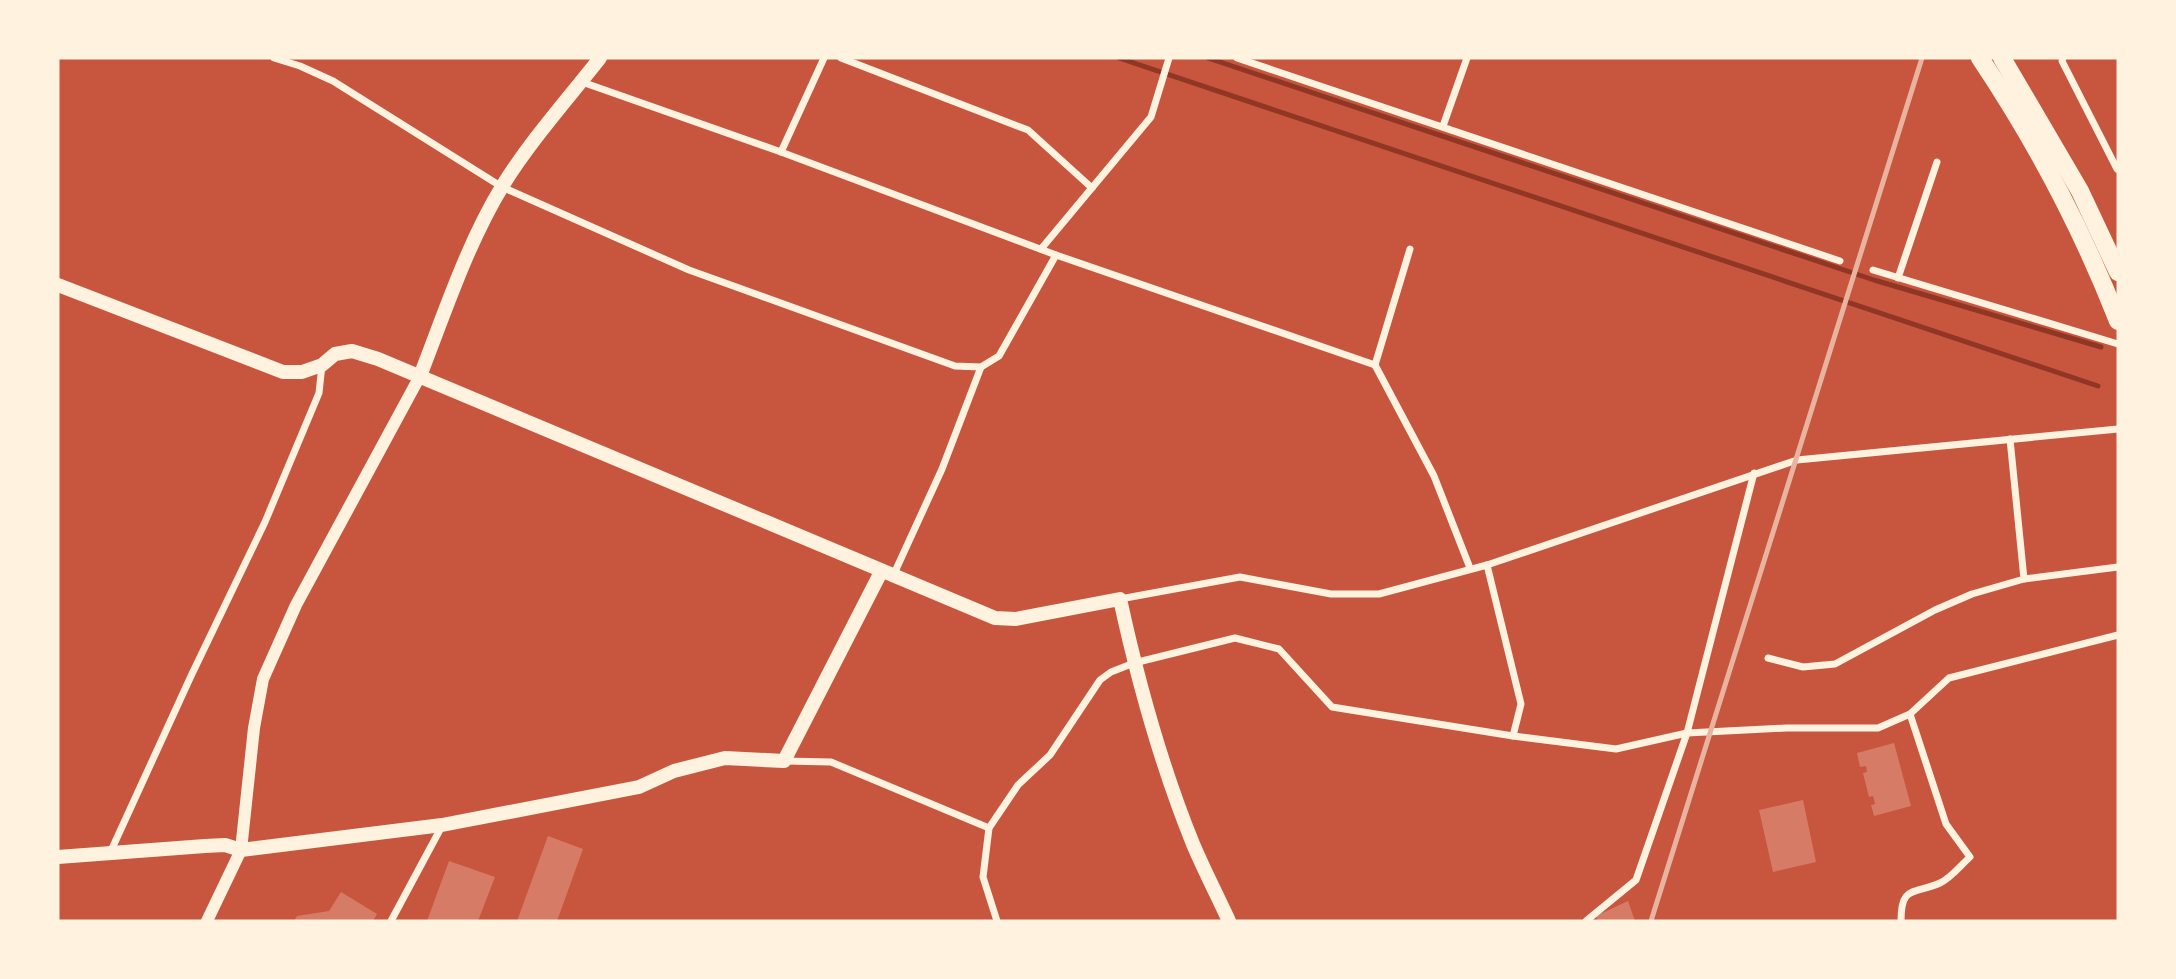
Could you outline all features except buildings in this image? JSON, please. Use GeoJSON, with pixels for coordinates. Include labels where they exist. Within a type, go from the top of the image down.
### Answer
{"type":"FeatureCollection","features":[{"type":"Feature","properties":{"kind":"highway"},"geometry":{"type":"LineString","coordinates":[[1980,58],[1999,85],[2064,201],[2115,313]]}},
{"type":"Feature","properties":{"kind":"highway"},"geometry":{"type":"LineString","coordinates":[[2003,58],[2080,191],[2118,272]]}},
{"type":"Feature","properties":{"kind":"main road"},"geometry":{"type":"LineString","coordinates":[[420,376],[467,257],[502,187],[524,154],[600,58]]}},
{"type":"Feature","properties":{"kind":"main road"},"geometry":{"type":"LineString","coordinates":[[58,285],[283,372],[302,372],[322,365],[335,354],[352,351],[420,376],[887,575],[995,618],[1016,619],[1120,598],[1134,663],[1175,796],[1229,921]]}},
{"type":"Feature","properties":{"kind":"main road"},"geometry":{"type":"LineString","coordinates":[[58,857],[225,845],[241,850],[442,825],[639,787],[674,771],[725,758],[784,761],[887,575]]}},
{"type":"Feature","properties":{"kind":"street"},"geometry":{"type":"LineString","coordinates":[[274,58],[333,81],[502,187],[690,270],[955,366],[981,367],[999,356],[1056,255]]}},
{"type":"Feature","properties":{"kind":"street"},"geometry":{"type":"LineString","coordinates":[[781,152],[824,58]]}},
{"type":"Feature","properties":{"kind":"street"},"geometry":{"type":"LineString","coordinates":[[841,58],[1028,130],[1093,188]]}},
{"type":"Feature","properties":{"kind":"street"},"geometry":{"type":"LineString","coordinates":[[1041,249],[1151,117],[1169,58]]}},
{"type":"Feature","properties":{"kind":"street"},"geometry":{"type":"LineString","coordinates":[[1237,58],[1443,125],[1840,261]]}},
{"type":"Feature","properties":{"kind":"street"},"geometry":{"type":"LineString","coordinates":[[1443,125],[1467,58]]}},
{"type":"Feature","properties":{"kind":"street"},"geometry":{"type":"LineString","coordinates":[[2062,59],[2118,168]]}},
{"type":"Feature","properties":{"kind":"street"},"geometry":{"type":"LineString","coordinates":[[581,82],[781,152],[1056,255],[1375,365],[1434,476],[1470,568]]}},
{"type":"Feature","properties":{"kind":"street"},"geometry":{"type":"LineString","coordinates":[[1898,278],[1937,162]]}},
{"type":"Feature","properties":{"kind":"street"},"geometry":{"type":"LineString","coordinates":[[1375,365],[1410,249]]}},
{"type":"Feature","properties":{"kind":"street"},"geometry":{"type":"LineString","coordinates":[[1873,270],[2118,344]]}},
{"type":"Feature","properties":{"kind":"street"},"geometry":{"type":"LineString","coordinates":[[110,853],[265,522],[319,393],[322,365]]}},
{"type":"Feature","properties":{"kind":"street"},"geometry":{"type":"LineString","coordinates":[[887,575],[942,469],[981,367]]}},
{"type":"Feature","properties":{"kind":"street"},"geometry":{"type":"LineString","coordinates":[[207,921],[241,850],[254,727],[263,678],[296,605],[420,376]]}},
{"type":"Feature","properties":{"kind":"street"},"geometry":{"type":"LineString","coordinates":[[1120,598],[1240,577],[1331,594],[1379,594],[1487,565],[1797,460],[2118,429]]}},
{"type":"Feature","properties":{"kind":"street"},"geometry":{"type":"LineString","coordinates":[[2010,439],[2024,579]]}},
{"type":"Feature","properties":{"kind":"street"},"geometry":{"type":"LineString","coordinates":[[1586,921],[1636,880],[1687,733],[1754,473]]}},
{"type":"Feature","properties":{"kind":"street"},"geometry":{"type":"LineString","coordinates":[[1487,565],[1521,704],[1513,736]]}},
{"type":"Feature","properties":{"kind":"street"},"geometry":{"type":"LineString","coordinates":[[1768,659],[1803,667],[1835,664],[1935,610],[1972,594],[2024,579],[2118,567]]}},
{"type":"Feature","properties":{"kind":"street"},"geometry":{"type":"LineString","coordinates":[[997,921],[983,877],[989,828],[1017,785],[1050,755],[1100,680],[1111,672],[1134,663],[1235,638],[1279,649],[1332,707],[1513,736],[1616,749],[1687,733],[1786,727],[1878,728],[1910,714],[1949,678],[2118,635]]}},
{"type":"Feature","properties":{"kind":"street"},"geometry":{"type":"LineString","coordinates":[[1901,921],[1901,904],[1909,892],[1942,882],[1970,856],[1945,824],[1910,714]]}},
{"type":"Feature","properties":{"kind":"street"},"geometry":{"type":"LineString","coordinates":[[784,761],[831,762],[989,828]]}},
{"type":"Feature","properties":{"kind":"street"},"geometry":{"type":"LineString","coordinates":[[391,921],[442,825]]}},
{"type":"Feature","properties":{"kind":"waterway"},"geometry":{"type":"LineString","coordinates":[[1119,58],[2098,386]]}},
{"type":"Feature","properties":{"kind":"waterway"},"geometry":{"type":"LineString","coordinates":[[1208,58],[1874,280],[2101,347]]}},
{"type":"Feature","properties":{"kind":"railway"},"geometry":{"type":"LineString","coordinates":[[1651,921],[1922,58]]}}]}
